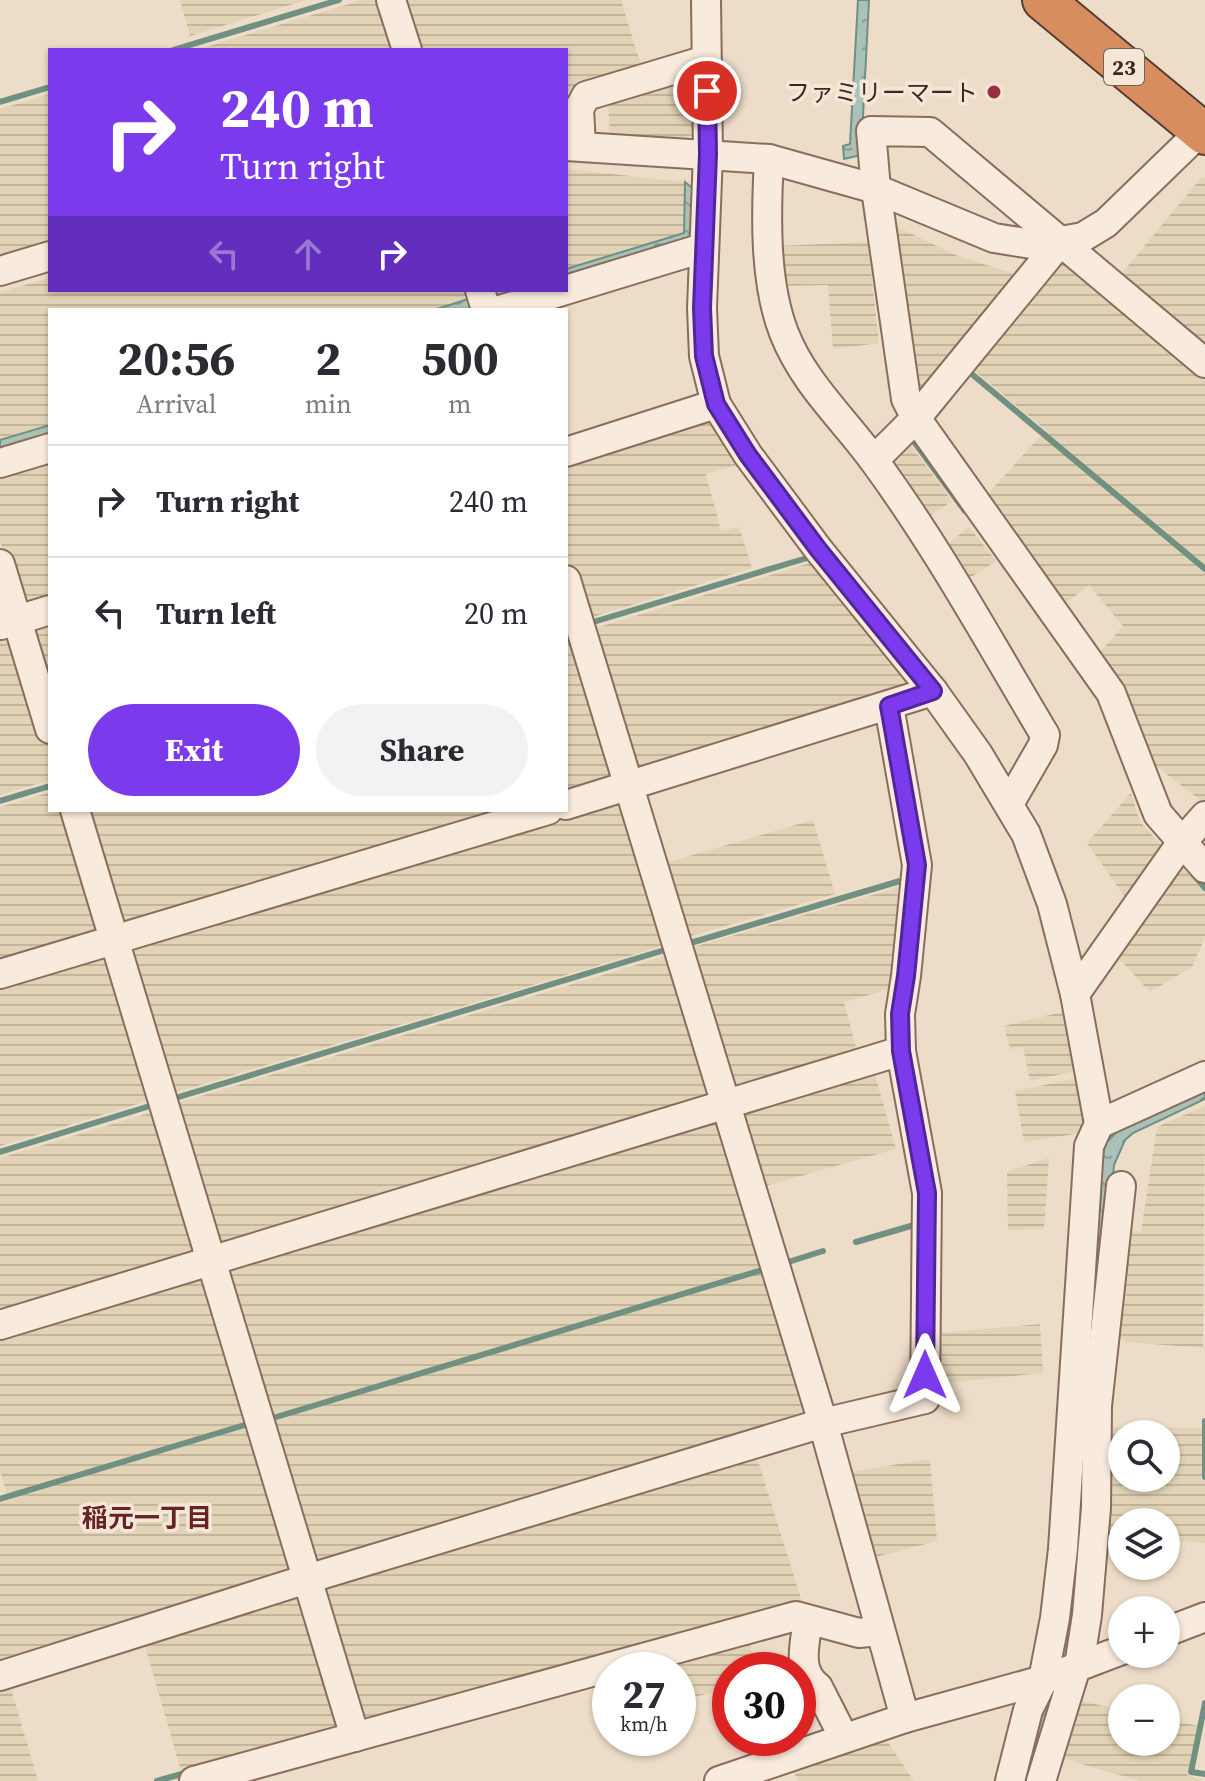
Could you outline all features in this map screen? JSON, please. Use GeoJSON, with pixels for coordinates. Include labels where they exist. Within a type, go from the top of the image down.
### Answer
{"type":"FeatureCollection","features":[{"type":"Feature","properties":{"kind":"highway","name":"23"},"geometry":{"type":"LineString","coordinates":[[1043,0],[1204,123]]}},
{"type":"Feature","properties":{"kind":"highway","name":"23"},"geometry":{"type":"LineString","coordinates":[[1084,0],[1204,123]]}},
{"type":"Feature","properties":{"kind":"street"},"geometry":{"type":"LineString","coordinates":[[391,0],[406,48]]}},
{"type":"Feature","properties":{"kind":"street"},"geometry":{"type":"LineString","coordinates":[[706,0],[708,154],[703,248],[704,356],[716,404],[748,455],[818,549],[933,691],[1026,834],[1052,904],[1075,994],[1099,1124],[1089,1146],[1063,1549],[1045,1680],[1028,1710],[1010,1781]]}},
{"type":"Feature","properties":{"kind":"street"},"geometry":{"type":"LineString","coordinates":[[706,60],[586,96],[579,109],[574,146],[769,159],[876,189],[994,238],[1038,245],[1083,237],[1106,223],[1204,123]]}},
{"type":"Feature","properties":{"kind":"street"},"geometry":{"type":"LineString","coordinates":[[1205,363],[930,132],[871,131],[876,189],[906,399],[916,418],[1111,693],[1158,814],[1205,868]]}},
{"type":"Feature","properties":{"kind":"street"},"geometry":{"type":"LineString","coordinates":[[769,159],[766,213],[774,290],[783,329],[794,357],[813,386],[874,460],[924,534],[1045,735],[1043,745],[1009,804]]}},
{"type":"Feature","properties":{"kind":"street"},"geometry":{"type":"LineString","coordinates":[[874,460],[916,418],[1060,242]]}},
{"type":"Feature","properties":{"kind":"street"},"geometry":{"type":"LineString","coordinates":[[568,284],[703,248]]}},
{"type":"Feature","properties":{"kind":"street"},"geometry":{"type":"LineString","coordinates":[[0,271],[48,257]]}},
{"type":"Feature","properties":{"kind":"street"},"geometry":{"type":"LineString","coordinates":[[488,305],[537,292]]}},
{"type":"Feature","properties":{"kind":"street"},"geometry":{"type":"LineString","coordinates":[[568,451],[716,404]]}},
{"type":"Feature","properties":{"kind":"street"},"geometry":{"type":"LineString","coordinates":[[0,463],[48,449]]}},
{"type":"Feature","properties":{"kind":"street"},"geometry":{"type":"LineString","coordinates":[[0,564],[8,622],[48,724]]}},
{"type":"Feature","properties":{"kind":"street"},"geometry":{"type":"LineString","coordinates":[[568,587],[823,1423],[905,1718]]}},
{"type":"Feature","properties":{"kind":"street"},"geometry":{"type":"LineString","coordinates":[[8,622],[48,611]]}},
{"type":"Feature","properties":{"kind":"street"},"geometry":{"type":"LineString","coordinates":[[568,804],[933,691]]}},
{"type":"Feature","properties":{"kind":"street"},"geometry":{"type":"LineString","coordinates":[[0,1676],[307,1579],[823,1423],[925,1399],[927,1193],[901,1051],[900,1014],[917,865],[889,706]]}},
{"type":"Feature","properties":{"kind":"street"},"geometry":{"type":"LineString","coordinates":[[76,812],[355,1737]]}},
{"type":"Feature","properties":{"kind":"street"},"geometry":{"type":"LineString","coordinates":[[0,974],[541,812]]}},
{"type":"Feature","properties":{"kind":"street"},"geometry":{"type":"LineString","coordinates":[[1075,994],[1182,842],[1205,816]]}},
{"type":"Feature","properties":{"kind":"street"},"geometry":{"type":"LineString","coordinates":[[0,1325],[901,1051]]}},
{"type":"Feature","properties":{"kind":"street"},"geometry":{"type":"LineString","coordinates":[[1099,1124],[1205,1076]]}},
{"type":"Feature","properties":{"kind":"street"},"geometry":{"type":"LineString","coordinates":[[1041,1781],[1076,1667],[1087,1615],[1096,1508],[1097,1406],[1121,1186]]}},
{"type":"Feature","properties":{"kind":"street"},"geometry":{"type":"LineString","coordinates":[[194,1781],[796,1616],[859,1633],[879,1631]]}},
{"type":"Feature","properties":{"kind":"street"},"geometry":{"type":"LineString","coordinates":[[1180,1627],[1205,1617]]}},
{"type":"Feature","properties":{"kind":"street"},"geometry":{"type":"LineString","coordinates":[[808,1620],[803,1669],[818,1687],[844,1738]]}},
{"type":"Feature","properties":{"kind":"street"},"geometry":{"type":"LineString","coordinates":[[719,1781],[779,1771],[844,1738],[1045,1680],[1108,1655]]}},
{"type":"Feature","properties":{"kind":"shaded area"},"geometry":{"type":"Polygon","coordinates":[[[180,0],[306,0],[190,36],[180,0]]]}},
{"type":"Feature","properties":{"kind":"shaded area"},"geometry":{"type":"Polygon","coordinates":[[[362,0],[382,0],[395,48],[203,48],[362,0]]]}},
{"type":"Feature","properties":{"kind":"shaded area"},"geometry":{"type":"Polygon","coordinates":[[[401,0],[621,0],[642,69],[568,91],[568,48],[415,48],[401,0]]]}},
{"type":"Feature","properties":{"kind":"shaded area"},"geometry":{"type":"Polygon","coordinates":[[[692,75],[703,87],[694,140],[610,137],[608,102],[692,75]]]}},
{"type":"Feature","properties":{"kind":"shaded area"},"geometry":{"type":"Polygon","coordinates":[[[48,95],[48,245],[0,260],[0,109],[48,95]]]}},
{"type":"Feature","properties":{"kind":"shaded area"},"geometry":{"type":"Polygon","coordinates":[[[568,169],[685,182],[684,233],[568,268],[568,169]]]}},
{"type":"Feature","properties":{"kind":"shaded area"},"geometry":{"type":"Polygon","coordinates":[[[1205,177],[1205,343],[1122,273],[1205,177]]]}},
{"type":"Feature","properties":{"kind":"shaded area"},"geometry":{"type":"Polygon","coordinates":[[[895,226],[958,256],[1012,273],[1012,277],[914,395],[895,226]]]}},
{"type":"Feature","properties":{"kind":"shaded area"},"geometry":{"type":"Polygon","coordinates":[[[868,242],[879,343],[833,349],[828,285],[782,286],[777,246],[868,242]]]}},
{"type":"Feature","properties":{"kind":"shaded area"},"geometry":{"type":"Polygon","coordinates":[[[1069,262],[1205,375],[1205,804],[1147,759],[1095,658],[1123,626],[1089,585],[1060,608],[983,499],[1046,430],[970,367],[1052,265],[1069,262]]]}},
{"type":"Feature","properties":{"kind":"shaded area"},"geometry":{"type":"Polygon","coordinates":[[[48,279],[48,292],[471,292],[473,298],[440,308],[48,308],[48,426],[0,440],[0,292],[48,279]]]}},
{"type":"Feature","properties":{"kind":"shaded area"},"geometry":{"type":"Polygon","coordinates":[[[705,417],[718,420],[744,463],[706,474],[721,531],[739,527],[752,568],[586,619],[568,557],[568,460],[705,417]]]}},
{"type":"Feature","properties":{"kind":"shaded area"},"geometry":{"type":"Polygon","coordinates":[[[907,440],[952,501],[923,521],[886,461],[907,440]]]}},
{"type":"Feature","properties":{"kind":"shaded area"},"geometry":{"type":"Polygon","coordinates":[[[48,454],[48,603],[19,606],[0,541],[0,468],[48,454]]]}},
{"type":"Feature","properties":{"kind":"shaded area"},"geometry":{"type":"Polygon","coordinates":[[[969,527],[996,561],[962,583],[942,548],[969,527]]]}},
{"type":"Feature","properties":{"kind":"shaded area"},"geometry":{"type":"Polygon","coordinates":[[[816,561],[915,681],[912,688],[639,774],[589,630],[816,561]]]}},
{"type":"Feature","properties":{"kind":"shaded area"},"geometry":{"type":"Polygon","coordinates":[[[48,620],[48,700],[30,625],[48,620]]]}},
{"type":"Feature","properties":{"kind":"shaded area"},"geometry":{"type":"Polygon","coordinates":[[[14,631],[48,744],[48,781],[0,795],[0,632],[14,631]]]}},
{"type":"Feature","properties":{"kind":"shaded area"},"geometry":{"type":"Polygon","coordinates":[[[576,634],[617,773],[611,783],[568,795],[568,636],[576,634]]]}},
{"type":"Feature","properties":{"kind":"shaded area"},"geometry":{"type":"Polygon","coordinates":[[[48,793],[48,812],[69,812],[105,933],[0,969],[0,807],[48,793]]]}},
{"type":"Feature","properties":{"kind":"shaded area"},"geometry":{"type":"Polygon","coordinates":[[[1131,793],[1140,822],[1163,847],[1127,900],[1087,843],[1131,793]]]}},
{"type":"Feature","properties":{"kind":"shaded area"},"geometry":{"type":"Polygon","coordinates":[[[619,799],[669,944],[167,1095],[124,949],[619,799]]]}},
{"type":"Feature","properties":{"kind":"shaded area"},"geometry":{"type":"Polygon","coordinates":[[[82,812],[514,812],[123,931],[82,812]]]}},
{"type":"Feature","properties":{"kind":"shaded area"},"geometry":{"type":"Polygon","coordinates":[[[813,820],[835,894],[687,937],[665,863],[813,820]]]}},
{"type":"Feature","properties":{"kind":"shaded area"},"geometry":{"type":"Polygon","coordinates":[[[1178,862],[1205,893],[1205,937],[1192,967],[1150,992],[1113,952],[1178,862]]]}},
{"type":"Feature","properties":{"kind":"shaded area"},"geometry":{"type":"Polygon","coordinates":[[[903,886],[893,988],[844,1002],[858,1055],[733,1093],[690,948],[903,886]]]}},
{"type":"Feature","properties":{"kind":"shaded area"},"geometry":{"type":"Polygon","coordinates":[[[672,954],[715,1094],[219,1253],[171,1105],[672,954]]]}},
{"type":"Feature","properties":{"kind":"shaded area"},"geometry":{"type":"Polygon","coordinates":[[[111,956],[154,1099],[0,1146],[0,988],[111,956]]]}},
{"type":"Feature","properties":{"kind":"shaded area"},"geometry":{"type":"Polygon","coordinates":[[[1066,1011],[1077,1067],[1075,1071],[1030,1081],[1023,1047],[1010,1049],[1004,1026],[1066,1011]]]}},
{"type":"Feature","properties":{"kind":"shaded area"},"geometry":{"type":"Polygon","coordinates":[[[873,1068],[896,1149],[758,1188],[738,1109],[873,1068]]]}},
{"type":"Feature","properties":{"kind":"shaded area"},"geometry":{"type":"Polygon","coordinates":[[[1074,1079],[1081,1082],[1085,1109],[1081,1133],[1024,1142],[1015,1091],[1074,1079]]]}},
{"type":"Feature","properties":{"kind":"shaded area"},"geometry":{"type":"Polygon","coordinates":[[[1205,1106],[1203,1348],[1126,1342],[1116,1335],[1123,1230],[1141,1232],[1157,1127],[1205,1106]]]}},
{"type":"Feature","properties":{"kind":"shaded area"},"geometry":{"type":"Polygon","coordinates":[[[156,1111],[201,1254],[0,1319],[0,1158],[156,1111]]]}},
{"type":"Feature","properties":{"kind":"shaded area"},"geometry":{"type":"Polygon","coordinates":[[[718,1119],[811,1415],[317,1569],[223,1268],[718,1119]]]}},
{"type":"Feature","properties":{"kind":"shaded area"},"geometry":{"type":"Polygon","coordinates":[[[1049,1158],[1044,1229],[1008,1230],[1007,1172],[1049,1158]]]}},
{"type":"Feature","properties":{"kind":"shaded area"},"geometry":{"type":"Polygon","coordinates":[[[205,1274],[299,1569],[0,1664],[0,1503],[9,1500],[0,1471],[0,1333],[205,1274]]]}},
{"type":"Feature","properties":{"kind":"shaded area"},"geometry":{"type":"Polygon","coordinates":[[[1040,1324],[1043,1373],[945,1383],[939,1333],[1040,1324]]]}},
{"type":"Feature","properties":{"kind":"shaded area"},"geometry":{"type":"Polygon","coordinates":[[[1104,1427],[1108,1427],[1108,1492],[1180,1492],[1180,1428],[1202,1428],[1205,1446],[1205,1543],[1180,1541],[1180,1508],[1108,1508],[1108,1536],[1100,1536],[1104,1427]]]}},
{"type":"Feature","properties":{"kind":"shaded area"},"geometry":{"type":"Polygon","coordinates":[[[755,1451],[802,1602],[619,1652],[592,1652],[592,1659],[360,1723],[321,1583],[755,1451]]]}},
{"type":"Feature","properties":{"kind":"shaded area"},"geometry":{"type":"Polygon","coordinates":[[[930,1459],[937,1541],[868,1559],[844,1473],[930,1459]]]}},
{"type":"Feature","properties":{"kind":"shaded area"},"geometry":{"type":"Polygon","coordinates":[[[299,1590],[346,1726],[181,1771],[143,1639],[299,1590]]]}},
{"type":"Feature","properties":{"kind":"shaded area"},"geometry":{"type":"Polygon","coordinates":[[[749,1635],[752,1652],[712,1652],[712,1692],[696,1696],[696,1652],[689,1652],[749,1635]]]}},
{"type":"Feature","properties":{"kind":"shaded area"},"geometry":{"type":"Polygon","coordinates":[[[9,1682],[38,1781],[0,1781],[0,1684],[9,1682]]]}},
{"type":"Feature","properties":{"kind":"shaded area"},"geometry":{"type":"Polygon","coordinates":[[[1072,1699],[1108,1707],[1108,1756],[1180,1756],[1180,1722],[1198,1726],[1187,1775],[1205,1781],[1140,1781],[1054,1756],[1072,1699]]]}},
{"type":"Feature","properties":{"kind":"shaded area"},"geometry":{"type":"Polygon","coordinates":[[[885,1738],[914,1781],[799,1781],[790,1766],[885,1738]]]}},
{"type":"Feature","properties":{"kind":"water"},"geometry":{"type":"Polygon","coordinates":[[[858,0],[869,0],[861,155],[844,159],[843,146],[850,144],[858,0]]]}},
{"type":"Feature","properties":{"kind":"water"},"geometry":{"type":"Polygon","coordinates":[[[685,182],[696,191],[693,243],[568,280],[568,268],[684,233],[685,182]]]}},
{"type":"Feature","properties":{"kind":"water"},"geometry":{"type":"Polygon","coordinates":[[[490,292],[531,292],[482,308],[440,308],[490,292]]]}},
{"type":"Feature","properties":{"kind":"water"},"geometry":{"type":"Polygon","coordinates":[[[48,426],[48,439],[0,453],[0,440],[48,426]]]}},
{"type":"Feature","properties":{"kind":"water"},"geometry":{"type":"Polygon","coordinates":[[[1205,1087],[1205,1099],[1133,1133],[1125,1140],[1114,1165],[1077,1634],[1032,1781],[1020,1781],[1042,1708],[1054,1689],[1067,1629],[1077,1541],[1091,1269],[1097,1247],[1102,1158],[1106,1143],[1124,1124],[1205,1087]]]}},
{"type":"Feature","properties":{"kind":"waterway"},"geometry":{"type":"LineString","coordinates":[[180,48],[339,0]]}},
{"type":"Feature","properties":{"kind":"waterway"},"geometry":{"type":"LineString","coordinates":[[0,102],[48,88]]}},
{"type":"Feature","properties":{"kind":"waterway"},"geometry":{"type":"LineString","coordinates":[[967,370],[1205,569]]}},
{"type":"Feature","properties":{"kind":"waterway"},"geometry":{"type":"LineString","coordinates":[[912,439],[965,511]]}},
{"type":"Feature","properties":{"kind":"waterway"},"geometry":{"type":"LineString","coordinates":[[590,623],[807,558]]}},
{"type":"Feature","properties":{"kind":"waterway"},"geometry":{"type":"LineString","coordinates":[[0,801],[48,787]]}},
{"type":"Feature","properties":{"kind":"waterway"},"geometry":{"type":"LineString","coordinates":[[1193,874],[1205,888]]}},
{"type":"Feature","properties":{"kind":"waterway"},"geometry":{"type":"LineString","coordinates":[[687,944],[900,881]]}},
{"type":"Feature","properties":{"kind":"waterway"},"geometry":{"type":"LineString","coordinates":[[172,1099],[668,949]]}},
{"type":"Feature","properties":{"kind":"waterway"},"geometry":{"type":"LineString","coordinates":[[0,1152],[153,1105]]}},
{"type":"Feature","properties":{"kind":"waterway"},"geometry":{"type":"LineString","coordinates":[[856,1242],[914,1225]]}},
{"type":"Feature","properties":{"kind":"waterway"},"geometry":{"type":"LineString","coordinates":[[785,1263],[823,1251]]}},
{"type":"Feature","properties":{"kind":"waterway"},"geometry":{"type":"LineString","coordinates":[[273,1418],[762,1270]]}},
{"type":"Feature","properties":{"kind":"waterway"},"geometry":{"type":"LineString","coordinates":[[1205,1421],[1205,1477]]}},
{"type":"Feature","properties":{"kind":"waterway"},"geometry":{"type":"LineString","coordinates":[[0,1499],[248,1424]]}},
{"type":"Feature","properties":{"kind":"waterway"},"geometry":{"type":"LineString","coordinates":[[1205,1703],[1191,1772],[1205,1774]]}},
{"type":"Feature","properties":{"kind":"waterway"},"geometry":{"type":"LineString","coordinates":[[157,1781],[189,1772]]}},
{"type":"Feature","properties":{"kind":"place","name":"ファミリーマート"},"geometry":{"type":"Point","coordinates":[994,92]}},
{"type":"Feature","properties":{"kind":"district","name":"稲元一丁目"},"geometry":{"type":"Point","coordinates":[147,1518]}},
{"type":"Feature","properties":{"kind":"route"},"geometry":{"type":"LineString","coordinates":[[707,91],[708,154],[702,308],[704,356],[716,404],[748,455],[818,549],[933,691],[889,706],[917,865],[900,1014],[901,1051],[927,1193],[925,1375]]}}]}
